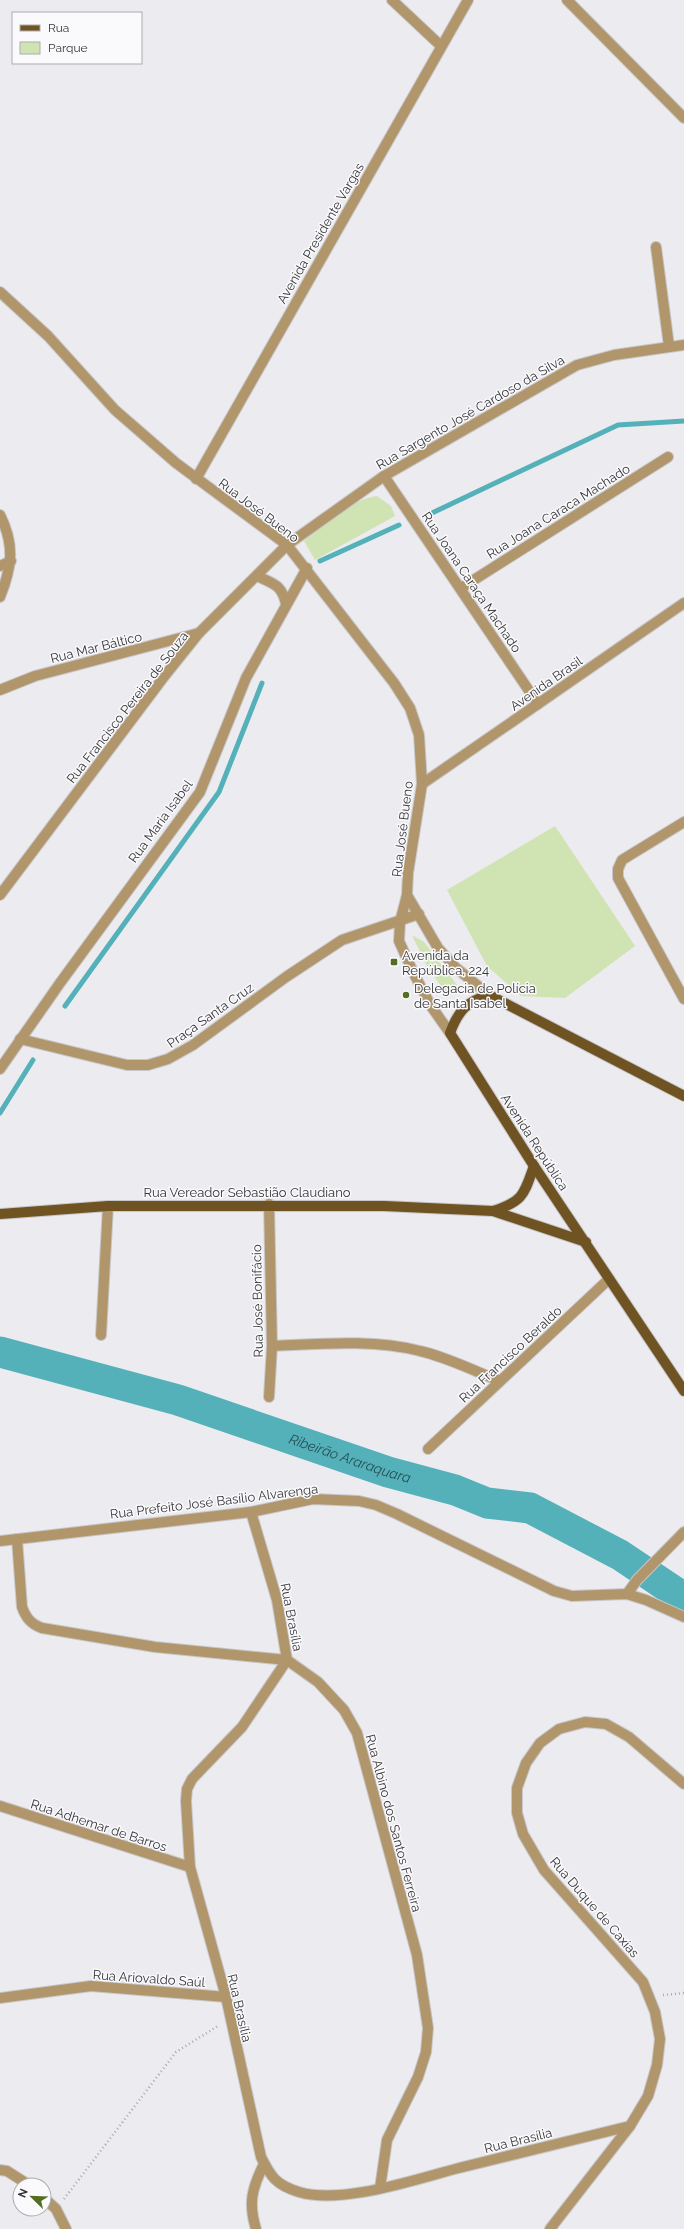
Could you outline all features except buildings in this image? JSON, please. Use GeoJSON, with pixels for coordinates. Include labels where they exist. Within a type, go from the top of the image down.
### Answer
{"type":"FeatureCollection","features":[{"type":"Feature","properties":{"kind":"main road"},"geometry":{"type":"LineString","coordinates":[[450,1033],[455,1021],[463,1009],[474,999],[489,995],[684,1096]]}},
{"type":"Feature","properties":{"kind":"main road","name":"Avenida República"},"geometry":{"type":"LineString","coordinates":[[450,1033],[534,1166],[684,1391]]}},
{"type":"Feature","properties":{"kind":"main road"},"geometry":{"type":"LineString","coordinates":[[493,1211],[511,1205],[521,1197],[534,1166]]}},
{"type":"Feature","properties":{"kind":"main road","name":"Rua Vereador Sebastião Claudiano"},"geometry":{"type":"LineString","coordinates":[[0,1214],[108,1206],[269,1204],[384,1206],[493,1211]]}},
{"type":"Feature","properties":{"kind":"main road"},"geometry":{"type":"LineString","coordinates":[[493,1211],[586,1242]]}},
{"type":"Feature","properties":{"kind":"street"},"geometry":{"type":"LineString","coordinates":[[392,0],[441,46]]}},
{"type":"Feature","properties":{"kind":"street","name":"Avenida Presidente Vargas"},"geometry":{"type":"LineString","coordinates":[[196,479],[468,0]]}},
{"type":"Feature","properties":{"kind":"street"},"geometry":{"type":"LineString","coordinates":[[567,0],[684,118]]}},
{"type":"Feature","properties":{"kind":"street"},"geometry":{"type":"LineString","coordinates":[[656,247],[669,346]]}},
{"type":"Feature","properties":{"kind":"street","name":"Rua José Bueno"},"geometry":{"type":"LineString","coordinates":[[0,292],[48,336],[115,410],[196,479],[287,545],[307,568],[394,683],[410,708],[418,736],[422,784],[408,873],[407,895]]}},
{"type":"Feature","properties":{"kind":"street","name":"Rua Sargento José Cardoso da Silva"},"geometry":{"type":"LineString","coordinates":[[287,545],[384,476],[578,365],[614,355],[684,344]]}},
{"type":"Feature","properties":{"kind":"street","name":"Rua Joana Caraca Machado"},"geometry":{"type":"LineString","coordinates":[[461,588],[668,457]]}},
{"type":"Feature","properties":{"kind":"street","name":"Rua Joana Caraça Machado"},"geometry":{"type":"LineString","coordinates":[[384,476],[538,704]]}},
{"type":"Feature","properties":{"kind":"street"},"geometry":{"type":"LineString","coordinates":[[0,515],[7,530],[11,561],[8,578],[0,597]]}},
{"type":"Feature","properties":{"kind":"street","name":"Rua Francisco Pereira de Souza"},"geometry":{"type":"LineString","coordinates":[[0,895],[163,678],[199,633],[287,545]]}},
{"type":"Feature","properties":{"kind":"street"},"geometry":{"type":"LineString","coordinates":[[0,566],[11,561]]}},
{"type":"Feature","properties":{"kind":"street","name":"Rua Maria Isabel"},"geometry":{"type":"LineString","coordinates":[[0,1069],[20,1039],[200,792],[246,678],[307,568]]}},
{"type":"Feature","properties":{"kind":"street"},"geometry":{"type":"LineString","coordinates":[[257,576],[278,586],[284,593],[286,604]]}},
{"type":"Feature","properties":{"kind":"street","name":"Avenida Brasil"},"geometry":{"type":"LineString","coordinates":[[422,784],[538,704],[682,608]]}},
{"type":"Feature","properties":{"kind":"street","name":"Rua Mar Báltico"},"geometry":{"type":"LineString","coordinates":[[0,690],[35,676],[199,633]]}},
{"type":"Feature","properties":{"kind":"street"},"geometry":{"type":"LineString","coordinates":[[684,822],[622,860],[618,869],[618,878],[622,888],[679,981],[684,999]]}},
{"type":"Feature","properties":{"kind":"street"},"geometry":{"type":"LineString","coordinates":[[407,895],[429,936],[455,967],[489,995]]}},
{"type":"Feature","properties":{"kind":"street","name":"Avenida República"},"geometry":{"type":"LineString","coordinates":[[407,895],[400,922],[399,941],[431,1006],[450,1033]]}},
{"type":"Feature","properties":{"kind":"street","name":"Praça Santa Cruz"},"geometry":{"type":"LineString","coordinates":[[20,1039],[127,1065],[148,1065],[168,1059],[193,1045],[286,977],[342,940],[400,922],[418,914]]}},
{"type":"Feature","properties":{"kind":"street","name":"Rua José Bonifácio"},"geometry":{"type":"LineString","coordinates":[[269,1204],[272,1346],[269,1397]]}},
{"type":"Feature","properties":{"kind":"street"},"geometry":{"type":"LineString","coordinates":[[101,1335],[108,1206]]}},
{"type":"Feature","properties":{"kind":"street","name":"Rua Francisco Beraldo"},"geometry":{"type":"LineString","coordinates":[[428,1449],[609,1279]]}},
{"type":"Feature","properties":{"kind":"street"},"geometry":{"type":"LineString","coordinates":[[272,1346],[356,1344],[394,1346],[421,1351],[500,1381]]}},
{"type":"Feature","properties":{"kind":"street","name":"Rua Prefeito José Basílio Alvarenga"},"geometry":{"type":"LineString","coordinates":[[0,1541],[251,1512],[313,1499],[359,1501],[376,1505],[397,1514],[554,1591],[572,1596],[626,1594],[646,1600],[684,1617]]}},
{"type":"Feature","properties":{"kind":"street","name":"Rua Brasília"},"geometry":{"type":"LineString","coordinates":[[251,1512],[277,1600],[287,1660],[242,1728],[201,1768],[187,1789],[186,1801],[190,1867],[226,1997],[229,2019],[261,2157],[270,2176],[281,2185],[300,2193],[337,2195],[380,2188],[630,2126]]}},
{"type":"Feature","properties":{"kind":"street"},"geometry":{"type":"LineString","coordinates":[[626,1594],[637,1580],[684,1532]]}},
{"type":"Feature","properties":{"kind":"street","name":"Rua Albino dos Santos Ferreira"},"geometry":{"type":"LineString","coordinates":[[17,1539],[22,1607],[26,1617],[33,1624],[42,1628],[155,1647],[287,1660],[318,1682],[344,1710],[357,1733],[417,1955],[428,2028],[426,2052],[418,2077],[387,2140],[380,2188]]}},
{"type":"Feature","properties":{"kind":"street","name":"Rua Duque de Caxias"},"geometry":{"type":"LineString","coordinates":[[550,2229],[630,2126],[648,2096],[657,2065],[660,2039],[655,2012],[638,1976],[544,1870],[523,1834],[517,1813],[517,1788],[526,1763],[540,1743],[559,1729],[585,1722],[606,1724],[629,1737],[684,1784]]}},
{"type":"Feature","properties":{"kind":"street","name":"Rua Adhemar de Barros"},"geometry":{"type":"LineString","coordinates":[[0,1806],[190,1867]]}},
{"type":"Feature","properties":{"kind":"street","name":"Rua Ariovaldo Saúl"},"geometry":{"type":"LineString","coordinates":[[0,1998],[91,1986],[226,1997]]}},
{"type":"Feature","properties":{"kind":"street"},"geometry":{"type":"LineString","coordinates":[[256,2229],[251,2200],[254,2185],[264,2164]]}},
{"type":"Feature","properties":{"kind":"street"},"geometry":{"type":"LineString","coordinates":[[0,2170],[15,2177]]}},
{"type":"Feature","properties":{"kind":"street"},"geometry":{"type":"LineString","coordinates":[[52,2205],[56,2209],[66,2229]]}},
{"type":"Feature","properties":{"kind":"path"},"geometry":{"type":"LineString","coordinates":[[648,1997],[684,1993]]}},
{"type":"Feature","properties":{"kind":"path"},"geometry":{"type":"LineString","coordinates":[[56,2209],[176,2052],[229,2019]]}},
{"type":"Feature","properties":{"kind":"green space"},"geometry":{"type":"Polygon","coordinates":[[[377,496],[391,506],[395,516],[315,560],[304,541],[328,520],[347,508],[367,498],[377,496]]]}},
{"type":"Feature","properties":{"kind":"green space"},"geometry":{"type":"Polygon","coordinates":[[[555,826],[635,946],[565,998],[521,996],[487,966],[447,890],[555,826]]]}},
{"type":"Feature","properties":{"kind":"green space"},"geometry":{"type":"Polygon","coordinates":[[[412,935],[424,942],[460,989],[448,996],[428,968],[412,935]]]}},
{"type":"Feature","properties":{"kind":"waterway"},"geometry":{"type":"LineString","coordinates":[[432,513],[618,425],[684,421]]}},
{"type":"Feature","properties":{"kind":"waterway"},"geometry":{"type":"LineString","coordinates":[[320,561],[399,525]]}},
{"type":"Feature","properties":{"kind":"waterway"},"geometry":{"type":"LineString","coordinates":[[65,1006],[219,792],[262,683]]}},
{"type":"Feature","properties":{"kind":"waterway"},"geometry":{"type":"LineString","coordinates":[[0,1113],[33,1060]]}},
{"type":"Feature","properties":{"kind":"waterway","name":"Ribeirão Araraquara"},"geometry":{"type":"LineString","coordinates":[[0,1352],[178,1400],[388,1472],[455,1490],[487,1503],[530,1508],[620,1555],[684,1598]]}},
{"type":"Feature","properties":{"kind":"place","name":"Avenida da República, 224"},"geometry":{"type":"Point","coordinates":[394,962]}},
{"type":"Feature","properties":{"kind":"place","name":"Delegacia de Polícia de Santa Isabel"},"geometry":{"type":"Point","coordinates":[406,995]}}]}
